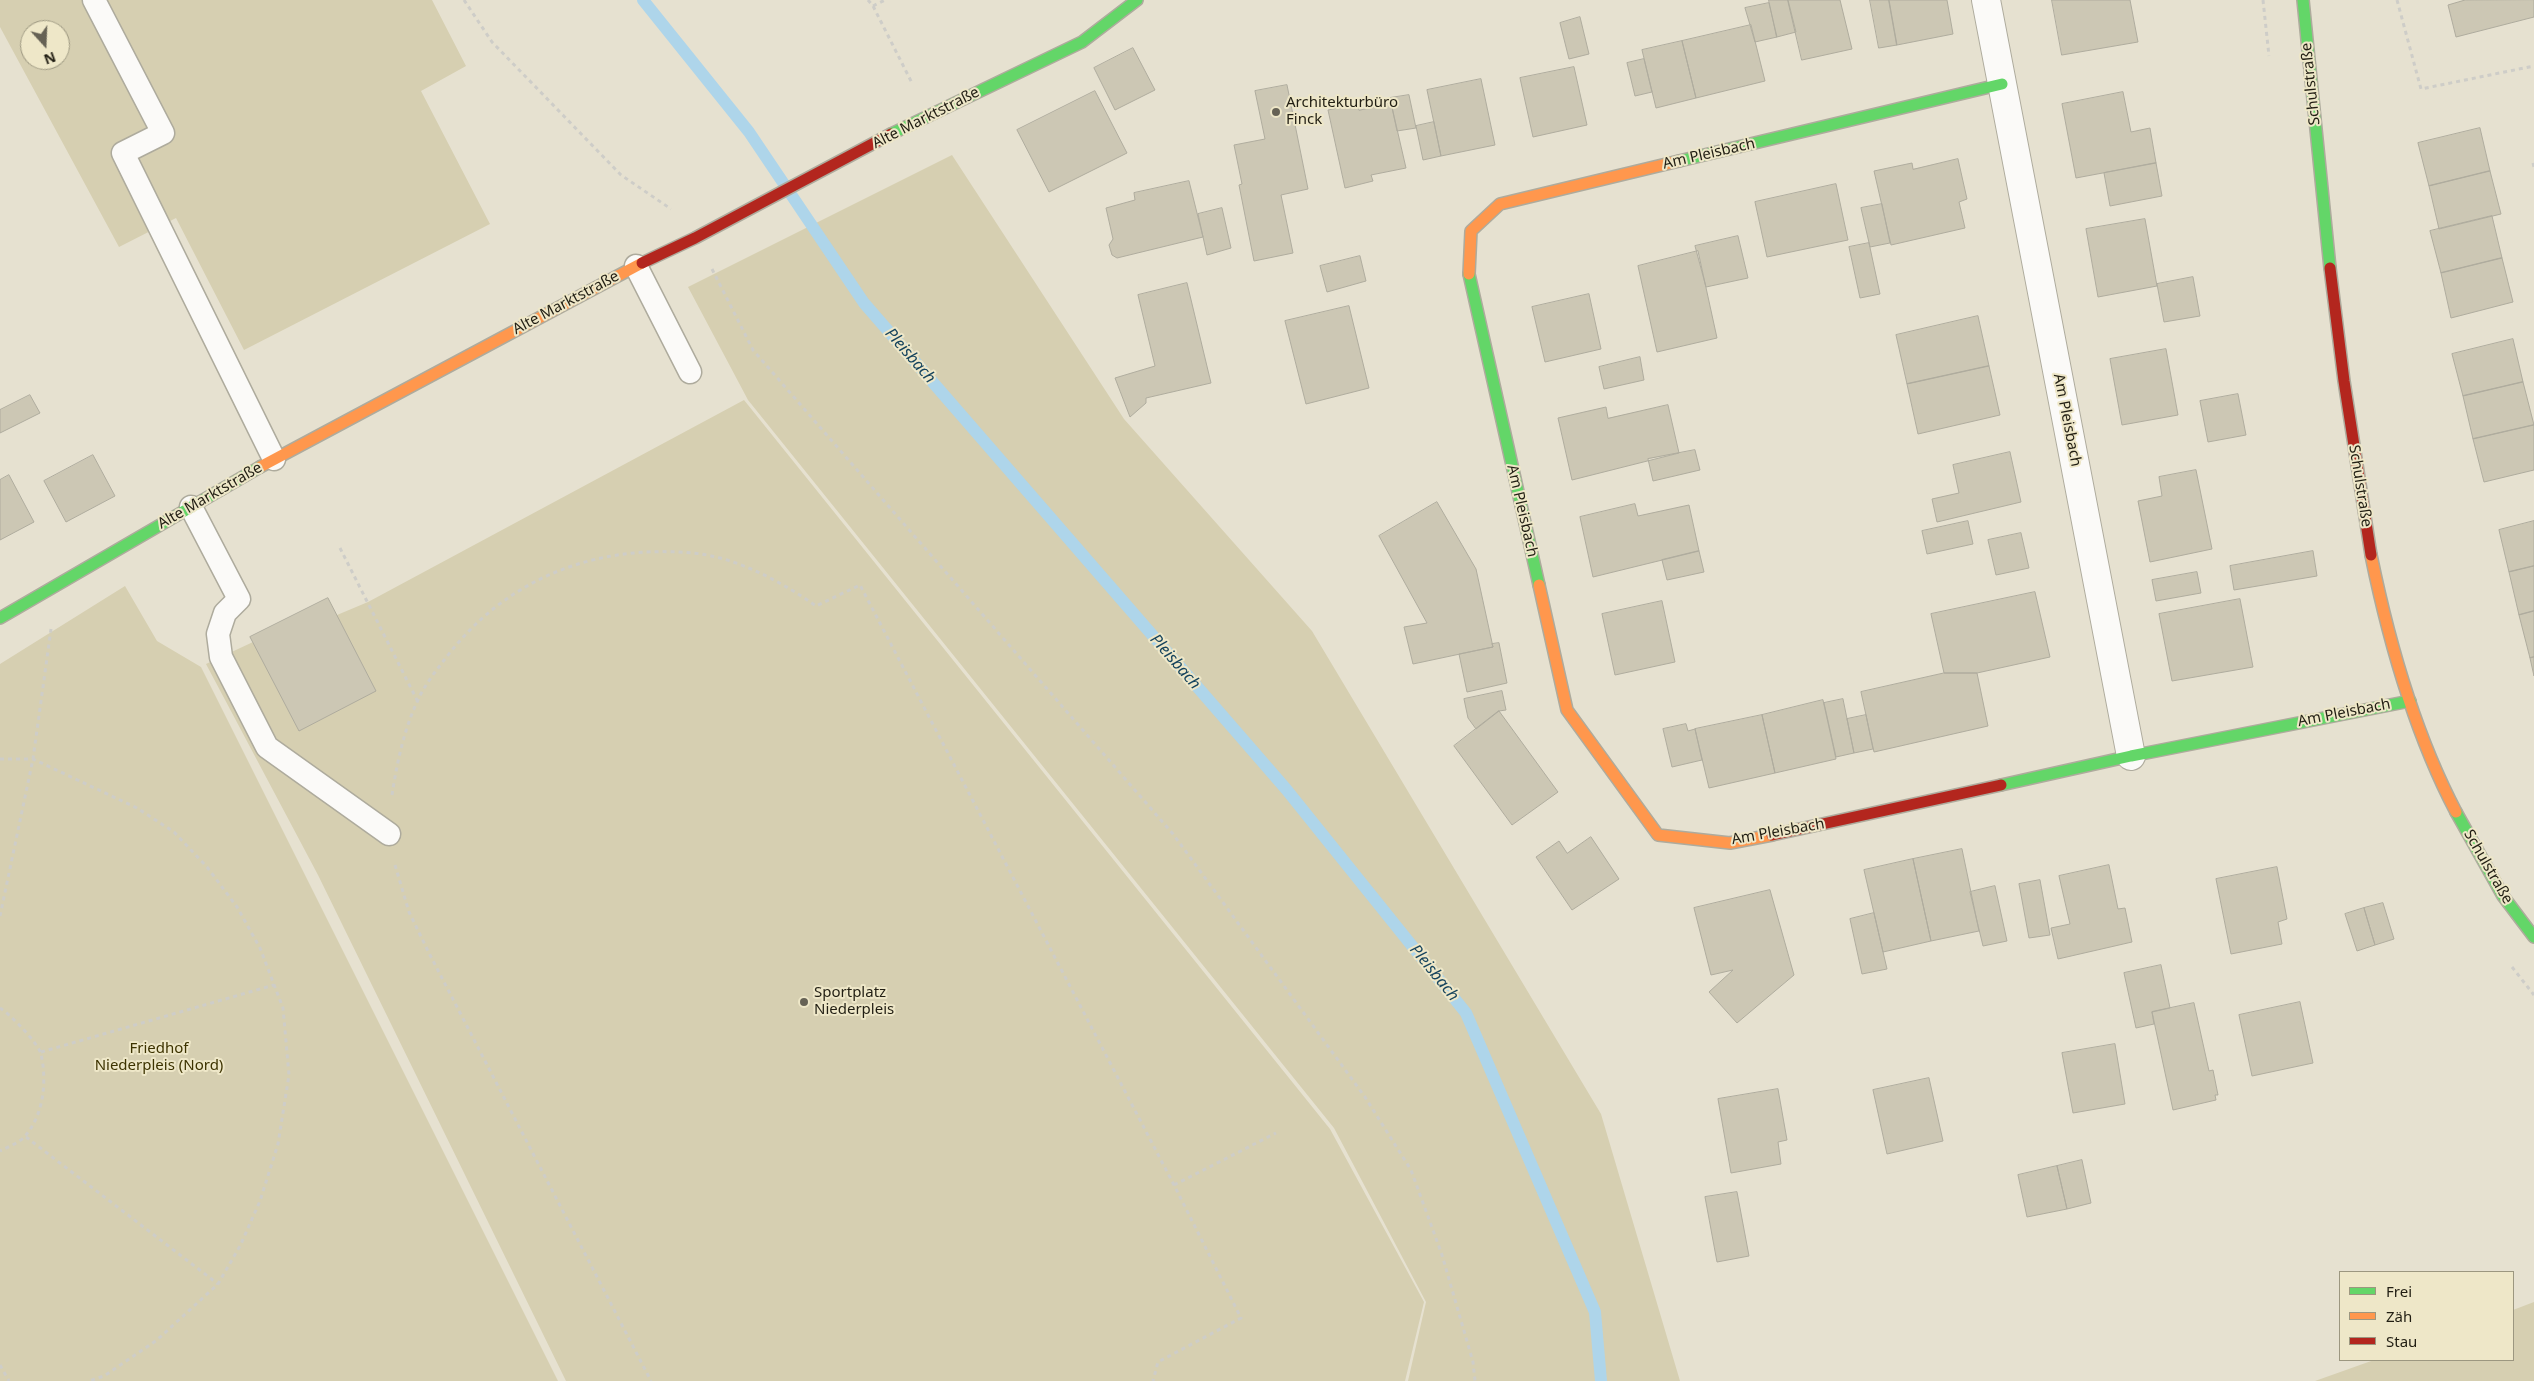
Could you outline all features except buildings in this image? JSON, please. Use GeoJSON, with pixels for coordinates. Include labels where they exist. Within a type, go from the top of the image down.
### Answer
{"type":"FeatureCollection","features":[{"type":"Feature","properties":{"kind":"street","name":"Alte Marktstraße"},"geometry":{"type":"LineString","coordinates":[[0,618],[274,459],[636,266],[696,238],[928,114],[1082,42],[1137,0]]}},
{"type":"Feature","properties":{"kind":"street","name":"Am Pleisbach"},"geometry":{"type":"LineString","coordinates":[[1986,0],[2131,756]]}},
{"type":"Feature","properties":{"kind":"street","name":"Schulstraße"},"geometry":{"type":"LineString","coordinates":[[2303,0],[2342,374],[2370,548],[2387,626],[2410,701],[2443,784],[2478,855],[2514,912],[2534,937]]}},
{"type":"Feature","properties":{"kind":"street","name":"Am Pleisbach"},"geometry":{"type":"LineString","coordinates":[[2002,84],[1500,204],[1471,232],[1469,276],[1567,710],[1658,835],[1730,843],[1817,826],[2131,756],[2371,706],[2410,701]]}},
{"type":"Feature","properties":{"kind":"lane"},"geometry":{"type":"LineString","coordinates":[[94,0],[163,133],[123,153],[274,459]]}},
{"type":"Feature","properties":{"kind":"lane"},"geometry":{"type":"LineString","coordinates":[[636,266],[690,372]]}},
{"type":"Feature","properties":{"kind":"lane"},"geometry":{"type":"LineString","coordinates":[[191,507],[239,599],[225,613],[218,634],[221,657],[267,747],[389,834]]}},
{"type":"Feature","properties":{"kind":"path"},"geometry":{"type":"LineString","coordinates":[[464,0],[492,42],[621,174],[684,218],[753,350],[1173,834],[1365,1097],[1411,1170],[1442,1255],[1473,1362],[1474,1381]]}},
{"type":"Feature","properties":{"kind":"path"},"geometry":{"type":"LineString","coordinates":[[868,0],[873,6],[928,114]]}},
{"type":"Feature","properties":{"kind":"path"},"geometry":{"type":"LineString","coordinates":[[873,6],[884,0]]}},
{"type":"Feature","properties":{"kind":"path"},"geometry":{"type":"LineString","coordinates":[[2397,0],[2420,89],[2534,66]]}},
{"type":"Feature","properties":{"kind":"path"},"geometry":{"type":"LineString","coordinates":[[340,548],[418,700]]}},
{"type":"Feature","properties":{"kind":"path"},"geometry":{"type":"LineString","coordinates":[[651,1381],[409,912],[389,834],[389,815],[395,776],[407,729],[418,700],[464,634],[494,608],[544,576],[577,563],[610,555],[694,553],[736,564],[772,577],[816,606],[860,584],[1174,1185],[1241,1318],[1158,1362],[1152,1381]]}},
{"type":"Feature","properties":{"kind":"path"},"geometry":{"type":"LineString","coordinates":[[0,916],[33,759],[52,631],[33,598]]}},
{"type":"Feature","properties":{"kind":"path"},"geometry":{"type":"LineString","coordinates":[[0,759],[33,759],[137,808],[174,832],[207,867],[237,907],[260,948],[283,1008],[289,1075],[278,1144],[260,1201],[240,1246],[218,1284],[157,1340],[104,1376],[89,1381]]}},
{"type":"Feature","properties":{"kind":"path"},"geometry":{"type":"LineString","coordinates":[[41,1052],[274,985]]}},
{"type":"Feature","properties":{"kind":"path"},"geometry":{"type":"LineString","coordinates":[[0,1008],[23,1030],[41,1052],[43,1078],[41,1109],[26,1137],[0,1151]]}},
{"type":"Feature","properties":{"kind":"path"},"geometry":{"type":"LineString","coordinates":[[1174,1185],[1276,1133]]}},
{"type":"Feature","properties":{"kind":"path"},"geometry":{"type":"LineString","coordinates":[[26,1137],[218,1284]]}},
{"type":"Feature","properties":{"kind":"path"},"geometry":{"type":"LineString","coordinates":[[0,1365],[8,1381]]}},
{"type":"Feature","properties":{"kind":"green space"},"geometry":{"type":"Polygon","coordinates":[[[0,0],[432,0],[466,66],[421,91],[490,224],[244,350],[176,218],[119,247],[23,70],[70,70],[70,20],[20,20],[20,64],[0,27],[0,0]]]}},
{"type":"Feature","properties":{"kind":"green space"},"geometry":{"type":"Polygon","coordinates":[[[952,155],[1124,419],[1312,631],[1601,1114],[1680,1381],[1408,1381],[1426,1302],[1334,1128],[748,400],[688,287],[952,155]]]}},
{"type":"Feature","properties":{"kind":"green space","name":"Sportplatz Niederpleis"},"geometry":{"type":"Polygon","coordinates":[[[744,400],[1330,1129],[1424,1302],[1405,1381],[566,1381],[318,875],[206,664],[253,642],[250,637],[328,598],[337,615],[368,602],[744,400]]]}},
{"type":"Feature","properties":{"kind":"green space","name":"Friedhof Niederpleis (Nord)"},"geometry":{"type":"Polygon","coordinates":[[[125,586],[157,641],[201,667],[558,1381],[0,1381],[0,664],[125,586]]]}},
{"type":"Feature","properties":{"kind":"green space"},"geometry":{"type":"Polygon","coordinates":[[[2534,1302],[2534,1381],[2315,1381],[2371,1361],[2514,1361],[2514,1310],[2534,1302]]]}},
{"type":"Feature","properties":{"kind":"waterway","name":"Pleisbach"},"geometry":{"type":"LineString","coordinates":[[643,0],[749,132],[864,303],[1286,789],[1466,1013],[1595,1312],[1601,1381]]}},
{"type":"Feature","properties":{"kind":"traffic: fast"},"geometry":{"type":"LineString","coordinates":[[891,134],[1082,42],[1137,0]]}},
{"type":"Feature","properties":{"kind":"traffic: fast"},"geometry":{"type":"LineString","coordinates":[[2303,0],[2330,268]]}},
{"type":"Feature","properties":{"kind":"traffic: fast"},"geometry":{"type":"LineString","coordinates":[[1679,161],[2002,84]]}},
{"type":"Feature","properties":{"kind":"traffic: fast"},"geometry":{"type":"LineString","coordinates":[[1469,274],[1539,585]]}},
{"type":"Feature","properties":{"kind":"traffic: fast"},"geometry":{"type":"LineString","coordinates":[[0,618],[260,467]]}},
{"type":"Feature","properties":{"kind":"traffic: fast"},"geometry":{"type":"LineString","coordinates":[[2001,785],[2131,756],[2410,701]]}},
{"type":"Feature","properties":{"kind":"traffic: fast"},"geometry":{"type":"LineString","coordinates":[[2456,812],[2503,896],[2534,937]]}},
{"type":"Feature","properties":{"kind":"traffic: slow"},"geometry":{"type":"LineString","coordinates":[[1469,274],[1471,231],[1500,204],[1679,161]]}},
{"type":"Feature","properties":{"kind":"traffic: slow"},"geometry":{"type":"LineString","coordinates":[[260,467],[642,263]]}},
{"type":"Feature","properties":{"kind":"traffic: slow"},"geometry":{"type":"LineString","coordinates":[[2371,555],[2386,621],[2404,686],[2415,719],[2441,782],[2456,812]]}},
{"type":"Feature","properties":{"kind":"traffic: slow"},"geometry":{"type":"LineString","coordinates":[[1539,585],[1567,710],[1658,835],[1730,843],[1772,835]]}},
{"type":"Feature","properties":{"kind":"traffic: jam"},"geometry":{"type":"LineString","coordinates":[[642,263],[695,238],[891,134]]}},
{"type":"Feature","properties":{"kind":"traffic: jam"},"geometry":{"type":"LineString","coordinates":[[2330,268],[2344,381],[2371,555]]}},
{"type":"Feature","properties":{"kind":"traffic: jam"},"geometry":{"type":"LineString","coordinates":[[1772,835],[2001,785]]}},
{"type":"Feature","properties":{"kind":"place","name":"Architekturbüro Finck"},"geometry":{"type":"Point","coordinates":[1276,112]}},
{"type":"Feature","properties":{"kind":"place","name":"Sportplatz Niederpleis"},"geometry":{"type":"Point","coordinates":[804,1002]}}]}
